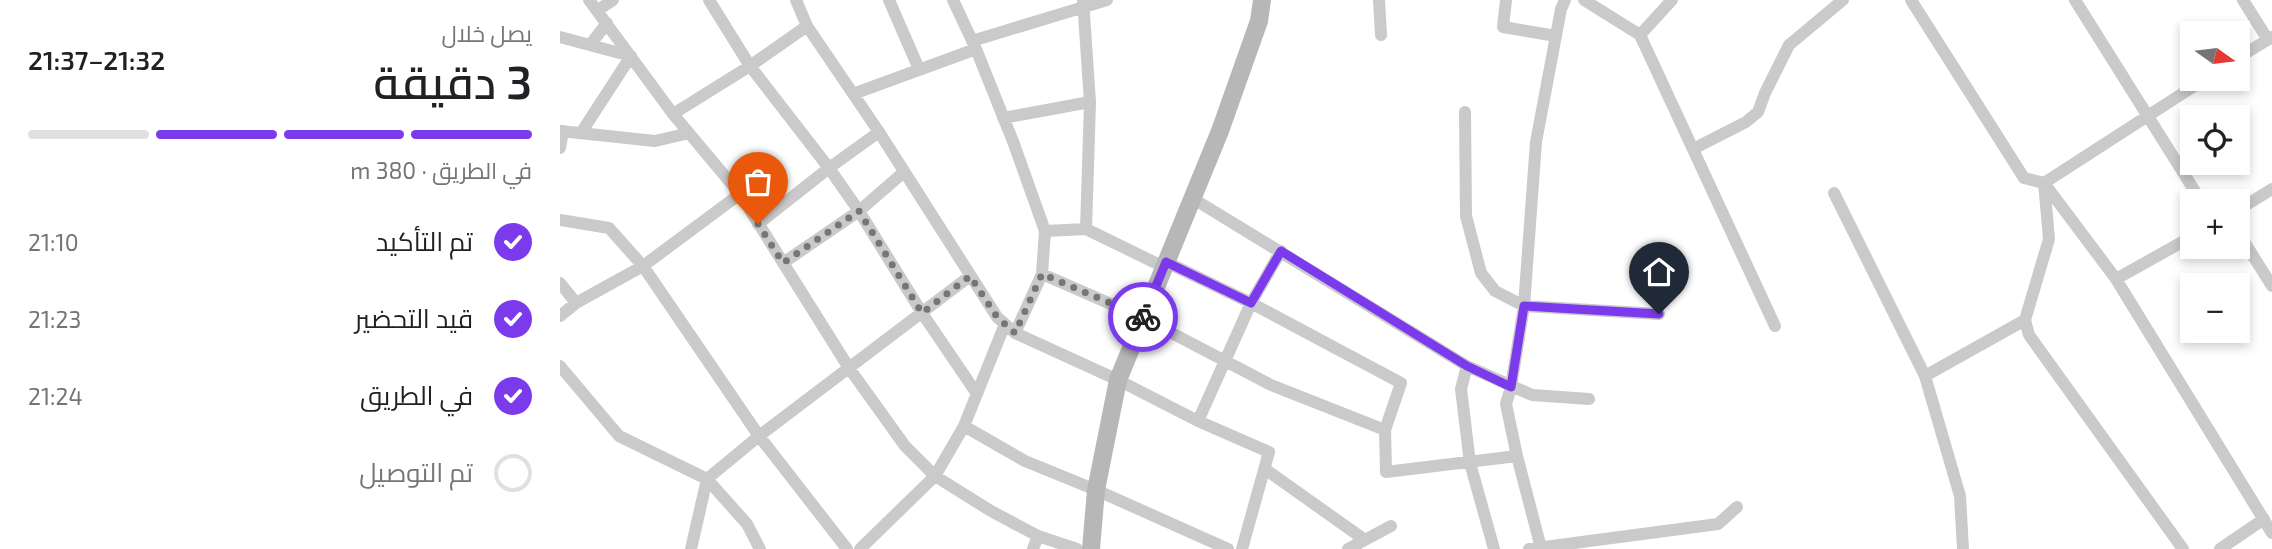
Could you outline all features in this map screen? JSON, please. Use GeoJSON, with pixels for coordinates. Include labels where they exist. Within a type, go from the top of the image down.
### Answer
{"type":"FeatureCollection","features":[{"type":"Feature","properties":{"kind":"street"},"geometry":{"type":"LineString","coordinates":[[613,0],[594,5],[673,114],[740,194],[849,368],[905,446],[936,477],[991,511],[1038,536],[1077,549]]}},
{"type":"Feature","properties":{"kind":"street"},"geometry":{"type":"LineString","coordinates":[[709,0],[750,66],[859,211],[922,313],[977,394]]}},
{"type":"Feature","properties":{"kind":"street"},"geometry":{"type":"LineString","coordinates":[[796,0],[807,26],[879,132],[997,317],[1010,329],[1198,421],[1269,452],[1242,549]]}},
{"type":"Feature","properties":{"kind":"street"},"geometry":{"type":"LineString","coordinates":[[889,0],[919,69]]}},
{"type":"Feature","properties":{"kind":"street"},"geometry":{"type":"LineString","coordinates":[[860,549],[936,477],[964,426],[1010,329],[1042,274],[1045,231],[974,45],[953,0]]}},
{"type":"Feature","properties":{"kind":"street"},"geometry":{"type":"LineString","coordinates":[[853,94],[1084,3],[1107,0]]}},
{"type":"Feature","properties":{"kind":"street"},"geometry":{"type":"LineString","coordinates":[[1091,549],[1096,490],[1118,380],[1220,131],[1259,21],[1262,0]]}},
{"type":"Feature","properties":{"kind":"street"},"geometry":{"type":"LineString","coordinates":[[1379,0],[1381,34]]}},
{"type":"Feature","properties":{"kind":"street"},"geometry":{"type":"LineString","coordinates":[[1506,0],[1503,27],[1556,36]]}},
{"type":"Feature","properties":{"kind":"street"},"geometry":{"type":"LineString","coordinates":[[1565,0],[1536,142],[1524,306],[1506,404],[1535,548],[1718,524],[1737,507]]}},
{"type":"Feature","properties":{"kind":"street"},"geometry":{"type":"LineString","coordinates":[[1584,0],[1640,35],[1775,326]]}},
{"type":"Feature","properties":{"kind":"street"},"geometry":{"type":"LineString","coordinates":[[1640,35],[1672,0]]}},
{"type":"Feature","properties":{"kind":"street"},"geometry":{"type":"LineString","coordinates":[[1693,149],[1746,122],[1758,112],[1789,45],[1843,0]]}},
{"type":"Feature","properties":{"kind":"street"},"geometry":{"type":"LineString","coordinates":[[1911,0],[2024,178],[2044,183],[2116,279],[2269,527],[2220,549]]}},
{"type":"Feature","properties":{"kind":"street"},"geometry":{"type":"LineString","coordinates":[[2075,0],[2193,189]]}},
{"type":"Feature","properties":{"kind":"street"},"geometry":{"type":"LineString","coordinates":[[2244,0],[2270,39],[2250,51]]}},
{"type":"Feature","properties":{"kind":"street"},"geometry":{"type":"LineString","coordinates":[[1084,3],[1090,102],[1086,229]]}},
{"type":"Feature","properties":{"kind":"street"},"geometry":{"type":"LineString","coordinates":[[590,45],[607,23]]}},
{"type":"Feature","properties":{"kind":"street"},"geometry":{"type":"LineString","coordinates":[[673,114],[750,66],[807,26]]}},
{"type":"Feature","properties":{"kind":"street"},"geometry":{"type":"LineString","coordinates":[[560,37],[631,56]]}},
{"type":"Feature","properties":{"kind":"street"},"geometry":{"type":"LineString","coordinates":[[581,133],[631,56]]}},
{"type":"Feature","properties":{"kind":"street"},"geometry":{"type":"LineString","coordinates":[[2044,183],[2185,91]]}},
{"type":"Feature","properties":{"kind":"street"},"geometry":{"type":"LineString","coordinates":[[1003,118],[1090,102]]}},
{"type":"Feature","properties":{"kind":"street"},"geometry":{"type":"LineString","coordinates":[[1465,112],[1466,216],[1481,273],[1495,291],[1524,306],[1659,314]]}},
{"type":"Feature","properties":{"kind":"street"},"geometry":{"type":"LineString","coordinates":[[560,148],[561,131],[655,141],[689,133]]}},
{"type":"Feature","properties":{"kind":"street"},"geometry":{"type":"LineString","coordinates":[[758,224],[879,132]]}},
{"type":"Feature","properties":{"kind":"street"},"geometry":{"type":"LineString","coordinates":[[783,263],[859,211],[904,172]]}},
{"type":"Feature","properties":{"kind":"street"},"geometry":{"type":"LineString","coordinates":[[2044,183],[2049,239],[2025,320],[2029,335],[2183,549]]}},
{"type":"Feature","properties":{"kind":"street"},"geometry":{"type":"LineString","coordinates":[[2250,203],[2272,189]]}},
{"type":"Feature","properties":{"kind":"street"},"geometry":{"type":"LineString","coordinates":[[1834,193],[1925,376],[1960,496],[1963,549]]}},
{"type":"Feature","properties":{"kind":"street"},"geometry":{"type":"LineString","coordinates":[[560,316],[576,303],[643,266],[740,194]]}},
{"type":"Feature","properties":{"kind":"street"},"geometry":{"type":"LineString","coordinates":[[1192,198],[1467,366],[1532,395],[1589,399]]}},
{"type":"Feature","properties":{"kind":"street"},"geometry":{"type":"LineString","coordinates":[[560,220],[610,228],[643,266],[759,436],[846,549]]}},
{"type":"Feature","properties":{"kind":"street"},"geometry":{"type":"LineString","coordinates":[[1045,231],[1086,229],[1251,303],[1401,383],[1385,430],[1386,472],[1517,456]]}},
{"type":"Feature","properties":{"kind":"street"},"geometry":{"type":"LineString","coordinates":[[2116,279],[2180,243]]}},
{"type":"Feature","properties":{"kind":"street"},"geometry":{"type":"LineString","coordinates":[[1198,421],[1251,303],[1281,251]]}},
{"type":"Feature","properties":{"kind":"street"},"geometry":{"type":"LineString","coordinates":[[2250,251],[2272,285]]}},
{"type":"Feature","properties":{"kind":"street"},"geometry":{"type":"LineString","coordinates":[[1042,274],[1143,318],[1271,385],[1385,430]]}},
{"type":"Feature","properties":{"kind":"street"},"geometry":{"type":"LineString","coordinates":[[691,549],[707,479],[759,436],[970,276]]}},
{"type":"Feature","properties":{"kind":"street"},"geometry":{"type":"LineString","coordinates":[[560,283],[576,303]]}},
{"type":"Feature","properties":{"kind":"street"},"geometry":{"type":"LineString","coordinates":[[1925,376],[2025,320]]}},
{"type":"Feature","properties":{"kind":"street"},"geometry":{"type":"LineString","coordinates":[[560,366],[619,436],[707,479],[747,524],[760,549]]}},
{"type":"Feature","properties":{"kind":"street"},"geometry":{"type":"LineString","coordinates":[[1467,366],[1461,389],[1470,463],[1494,549]]}},
{"type":"Feature","properties":{"kind":"street"},"geometry":{"type":"LineString","coordinates":[[964,426],[1025,461],[1096,490],[1207,544],[1228,549]]}},
{"type":"Feature","properties":{"kind":"street"},"geometry":{"type":"LineString","coordinates":[[1265,468],[1365,540]]}},
{"type":"Feature","properties":{"kind":"street"},"geometry":{"type":"LineString","coordinates":[[1348,549],[1391,526]]}},
{"type":"Feature","properties":{"kind":"street"},"geometry":{"type":"LineString","coordinates":[[1033,549],[1038,536]]}},
{"type":"Feature","properties":{"kind":"way so far"},"geometry":{"type":"LineString","coordinates":[[758,224],[783,263],[859,211],[922,313],[970,276],[997,317],[1015,333],[1042,274],[1143,317]]}},
{"type":"Feature","properties":{"kind":"route"},"geometry":{"type":"LineString","coordinates":[[1143,317],[1166,262],[1251,303],[1281,251],[1467,366],[1511,387],[1524,306],[1659,314]]}}]}
